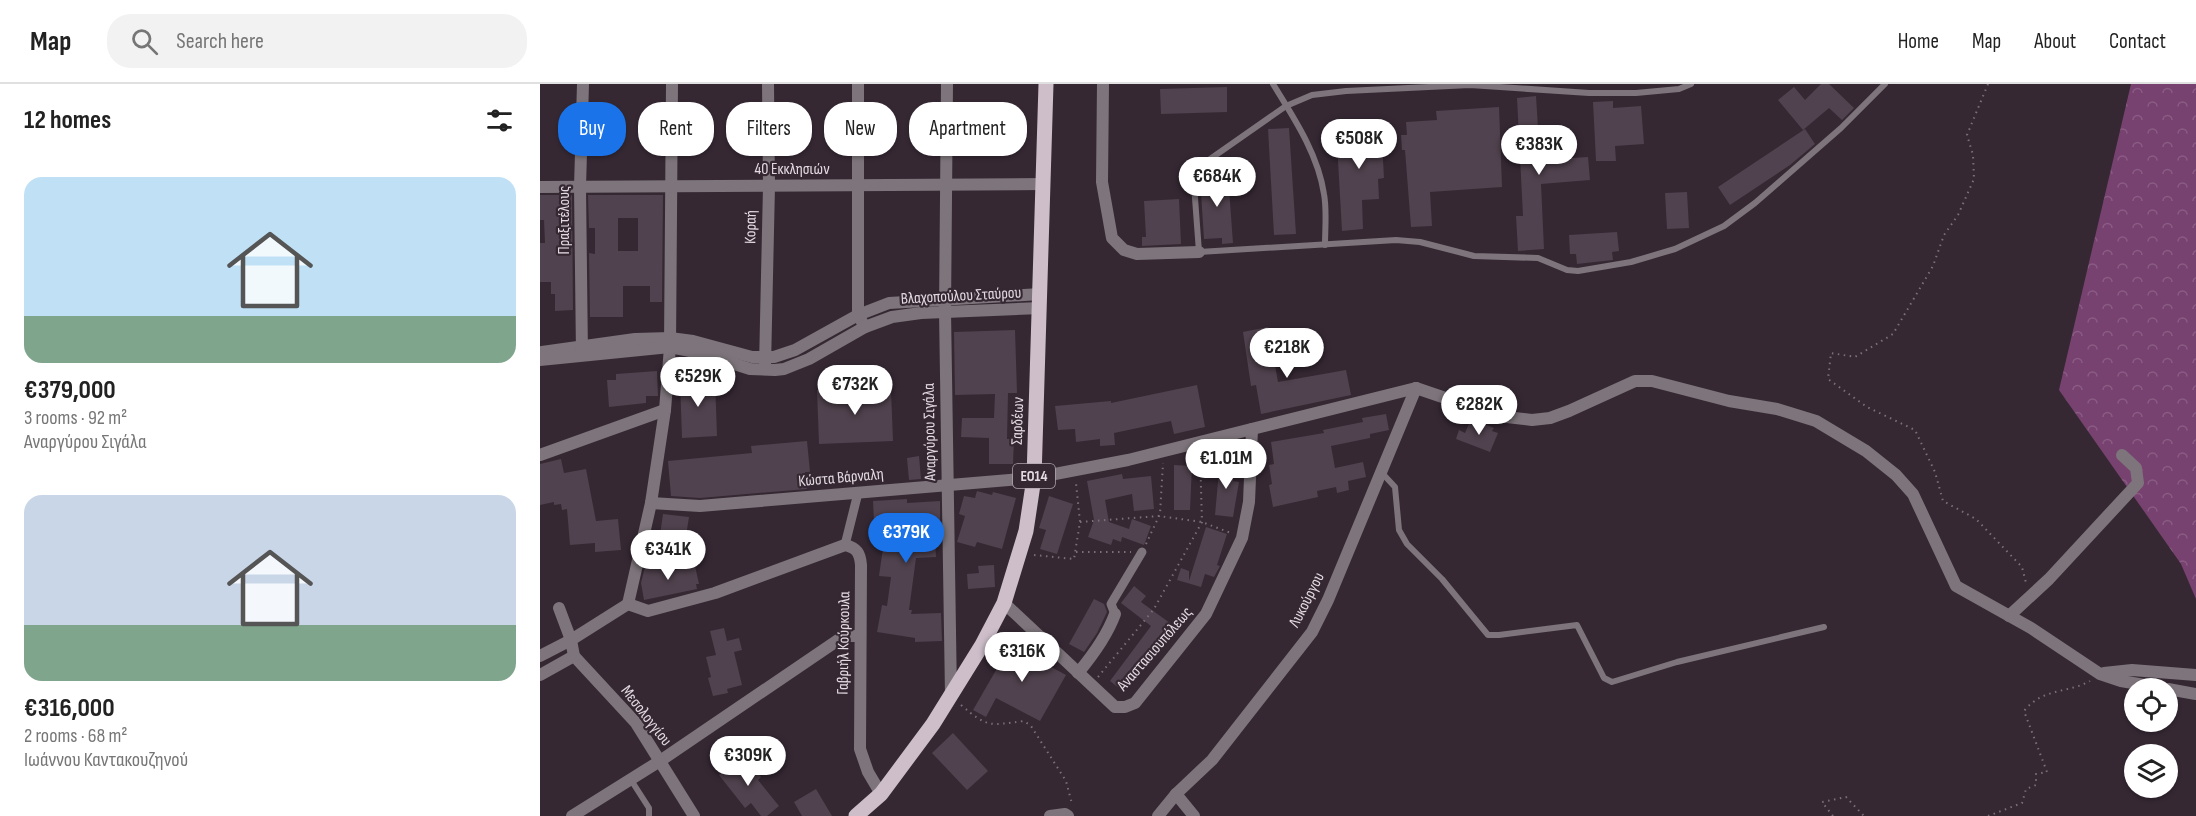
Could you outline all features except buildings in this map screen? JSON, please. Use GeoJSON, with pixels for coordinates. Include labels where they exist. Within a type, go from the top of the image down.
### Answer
{"type":"FeatureCollection","features":[{"type":"Feature","properties":{"kind":"main road","name":"Σαρδέων"},"geometry":{"type":"LineString","coordinates":[[856,816],[881,794],[951,696],[1004,603],[1019,553],[1028,518],[1034,478],[1046,84]]}},
{"type":"Feature","properties":{"kind":"street","name":"Πραξιτέλους"},"geometry":{"type":"LineString","coordinates":[[582,351],[580,187],[583,84]]}},
{"type":"Feature","properties":{"kind":"street"},"geometry":{"type":"LineString","coordinates":[[540,656],[571,640],[628,604],[651,503],[665,410],[670,342],[672,84]]}},
{"type":"Feature","properties":{"kind":"street","name":"Κοραή"},"geometry":{"type":"LineString","coordinates":[[765,370],[769,186],[768,84]]}},
{"type":"Feature","properties":{"kind":"street"},"geometry":{"type":"LineString","coordinates":[[858,84],[858,315],[864,327]]}},
{"type":"Feature","properties":{"kind":"street","name":"Αναργύρου Σιγάλα"},"geometry":{"type":"LineString","coordinates":[[947,84],[945,311],[951,696]]}},
{"type":"Feature","properties":{"kind":"street"},"geometry":{"type":"LineString","coordinates":[[1103,84],[1102,182],[1112,237],[1124,250],[1137,254],[1199,252]]}},
{"type":"Feature","properties":{"kind":"street","name":"40 Εκκλησιών"},"geometry":{"type":"LineString","coordinates":[[540,187],[1044,184]]}},
{"type":"Feature","properties":{"kind":"street","name":"Βλαχοπούλου Σταύρου"},"geometry":{"type":"LineString","coordinates":[[540,360],[644,338],[670,342],[693,341],[746,355],[765,357],[783,355],[858,315],[890,303],[945,298],[1040,301]]}},
{"type":"Feature","properties":{"kind":"street","name":"Βλαχοπούλου Σταύρου"},"geometry":{"type":"LineString","coordinates":[[670,342],[736,366],[765,370],[784,369],[864,327],[903,314],[1040,301]]}},
{"type":"Feature","properties":{"kind":"street","name":"Βλαχοπούλου Σταύρου"},"geometry":{"type":"LineString","coordinates":[[540,352],[582,351]]}},
{"type":"Feature","properties":{"kind":"street"},"geometry":{"type":"LineString","coordinates":[[1416,388],[1498,416],[1532,420],[1550,418],[1569,411],[1635,381],[1652,381],[1729,401],[1777,409],[1816,421],[1866,451],[1896,475],[1913,494],[1956,586],[2031,628],[2100,674],[2124,682]]}},
{"type":"Feature","properties":{"kind":"street","name":"Κώστα Βάρναλη"},"geometry":{"type":"LineString","coordinates":[[651,503],[700,506],[1034,478],[1164,451],[1416,388]]}},
{"type":"Feature","properties":{"kind":"street","name":"Λυκούργου"},"geometry":{"type":"LineString","coordinates":[[1158,816],[1176,794],[1212,760],[1312,632],[1328,600],[1416,388]]}},
{"type":"Feature","properties":{"kind":"street"},"geometry":{"type":"LineString","coordinates":[[540,455],[665,410]]}},
{"type":"Feature","properties":{"kind":"street","name":"Αναστασιουπόλεως"},"geometry":{"type":"LineString","coordinates":[[1091,686],[1115,707],[1125,707],[1135,703],[1206,614],[1242,538],[1249,502],[1252,429]]}},
{"type":"Feature","properties":{"kind":"street"},"geometry":{"type":"LineString","coordinates":[[2009,615],[2049,579],[2138,483],[2136,468],[2122,455]]}},
{"type":"Feature","properties":{"kind":"street"},"geometry":{"type":"LineString","coordinates":[[628,604],[648,611],[715,593],[845,545],[858,493]]}},
{"type":"Feature","properties":{"kind":"street","name":"Γαβριήλ Κούρκουλα"},"geometry":{"type":"LineString","coordinates":[[845,545],[856,550],[860,556],[860,749],[868,772],[881,794]]}},
{"type":"Feature","properties":{"kind":"street"},"geometry":{"type":"LineString","coordinates":[[1078,673],[1110,627],[1114,614],[1111,604],[1142,552]]}},
{"type":"Feature","properties":{"kind":"street"},"geometry":{"type":"LineString","coordinates":[[1004,603],[1091,686]]}},
{"type":"Feature","properties":{"kind":"street"},"geometry":{"type":"LineString","coordinates":[[540,675],[574,656],[571,640],[559,608]]}},
{"type":"Feature","properties":{"kind":"street"},"geometry":{"type":"LineString","coordinates":[[572,816],[660,761],[844,636],[860,636]]}},
{"type":"Feature","properties":{"kind":"street","name":"Μεσολογγίου"},"geometry":{"type":"LineString","coordinates":[[574,656],[636,723],[694,816]]}},
{"type":"Feature","properties":{"kind":"street"},"geometry":{"type":"LineString","coordinates":[[2100,674],[2132,670],[2196,675]]}},
{"type":"Feature","properties":{"kind":"street"},"geometry":{"type":"LineString","coordinates":[[2178,691],[2196,694]]}},
{"type":"Feature","properties":{"kind":"street"},"geometry":{"type":"LineString","coordinates":[[1176,794],[1194,816]]}},
{"type":"Feature","properties":{"kind":"street"},"geometry":{"type":"LineString","coordinates":[[1050,816],[1069,812]]}},
{"type":"Feature","properties":{"kind":"lane"},"geometry":{"type":"LineString","coordinates":[[1274,84],[1305,138],[1318,169],[1324,195],[1325,245]]}},
{"type":"Feature","properties":{"kind":"lane"},"geometry":{"type":"LineString","coordinates":[[1691,84],[1679,90],[1636,93],[1589,93],[1470,86],[1388,86],[1312,95],[1286,106],[1193,171],[1199,252],[1396,240],[1420,242],[1474,256],[1538,258],[1567,270],[1578,271],[1631,262],[1675,249],[1724,226],[1755,203],[1841,128],[1885,84]]}},
{"type":"Feature","properties":{"kind":"lane"},"geometry":{"type":"LineString","coordinates":[[1381,472],[1395,487],[1399,530],[1407,544],[1442,579],[1488,635],[1577,625],[1604,678],[1612,682],[1677,662],[1824,627]]}},
{"type":"Feature","properties":{"kind":"lane"},"geometry":{"type":"LineString","coordinates":[[630,779],[649,808],[649,816]]}},
{"type":"Feature","properties":{"kind":"path"},"geometry":{"type":"LineString","coordinates":[[1988,84],[1967,135],[1974,155],[1974,179],[1958,215],[1944,235],[1933,266],[1893,334],[1855,357],[1831,353],[1828,379],[1867,407],[1915,430],[1935,472],[1943,501],[1976,519],[2022,567],[2027,578],[2026,591]]}},
{"type":"Feature","properties":{"kind":"path"},"geometry":{"type":"LineString","coordinates":[[1091,686],[1154,609],[1202,522],[1200,442]]}},
{"type":"Feature","properties":{"kind":"path"},"geometry":{"type":"LineString","coordinates":[[1076,552],[1142,552],[1159,516],[1164,451]]}},
{"type":"Feature","properties":{"kind":"path"},"geometry":{"type":"LineString","coordinates":[[1019,553],[1074,559],[1080,522],[1074,471]]}},
{"type":"Feature","properties":{"kind":"path"},"geometry":{"type":"LineString","coordinates":[[1080,522],[1159,516],[1202,522],[1242,538]]}},
{"type":"Feature","properties":{"kind":"path"},"geometry":{"type":"LineString","coordinates":[[1988,816],[2022,803],[2026,789],[2036,785],[2036,774],[2047,772],[2024,711],[2032,702],[2064,688],[2087,683],[2100,674]]}},
{"type":"Feature","properties":{"kind":"path"},"geometry":{"type":"LineString","coordinates":[[951,696],[986,724],[999,725],[1024,721],[1031,726],[1066,781],[1069,812]]}},
{"type":"Feature","properties":{"kind":"path"},"geometry":{"type":"LineString","coordinates":[[1833,816],[1822,802],[1846,797],[1864,816]]}},
{"type":"Feature","properties":{"kind":"green space"},"geometry":{"type":"Polygon","coordinates":[[[2131,84],[2196,84],[2196,599],[2181,564],[2059,390],[2131,84]]]}}]}
